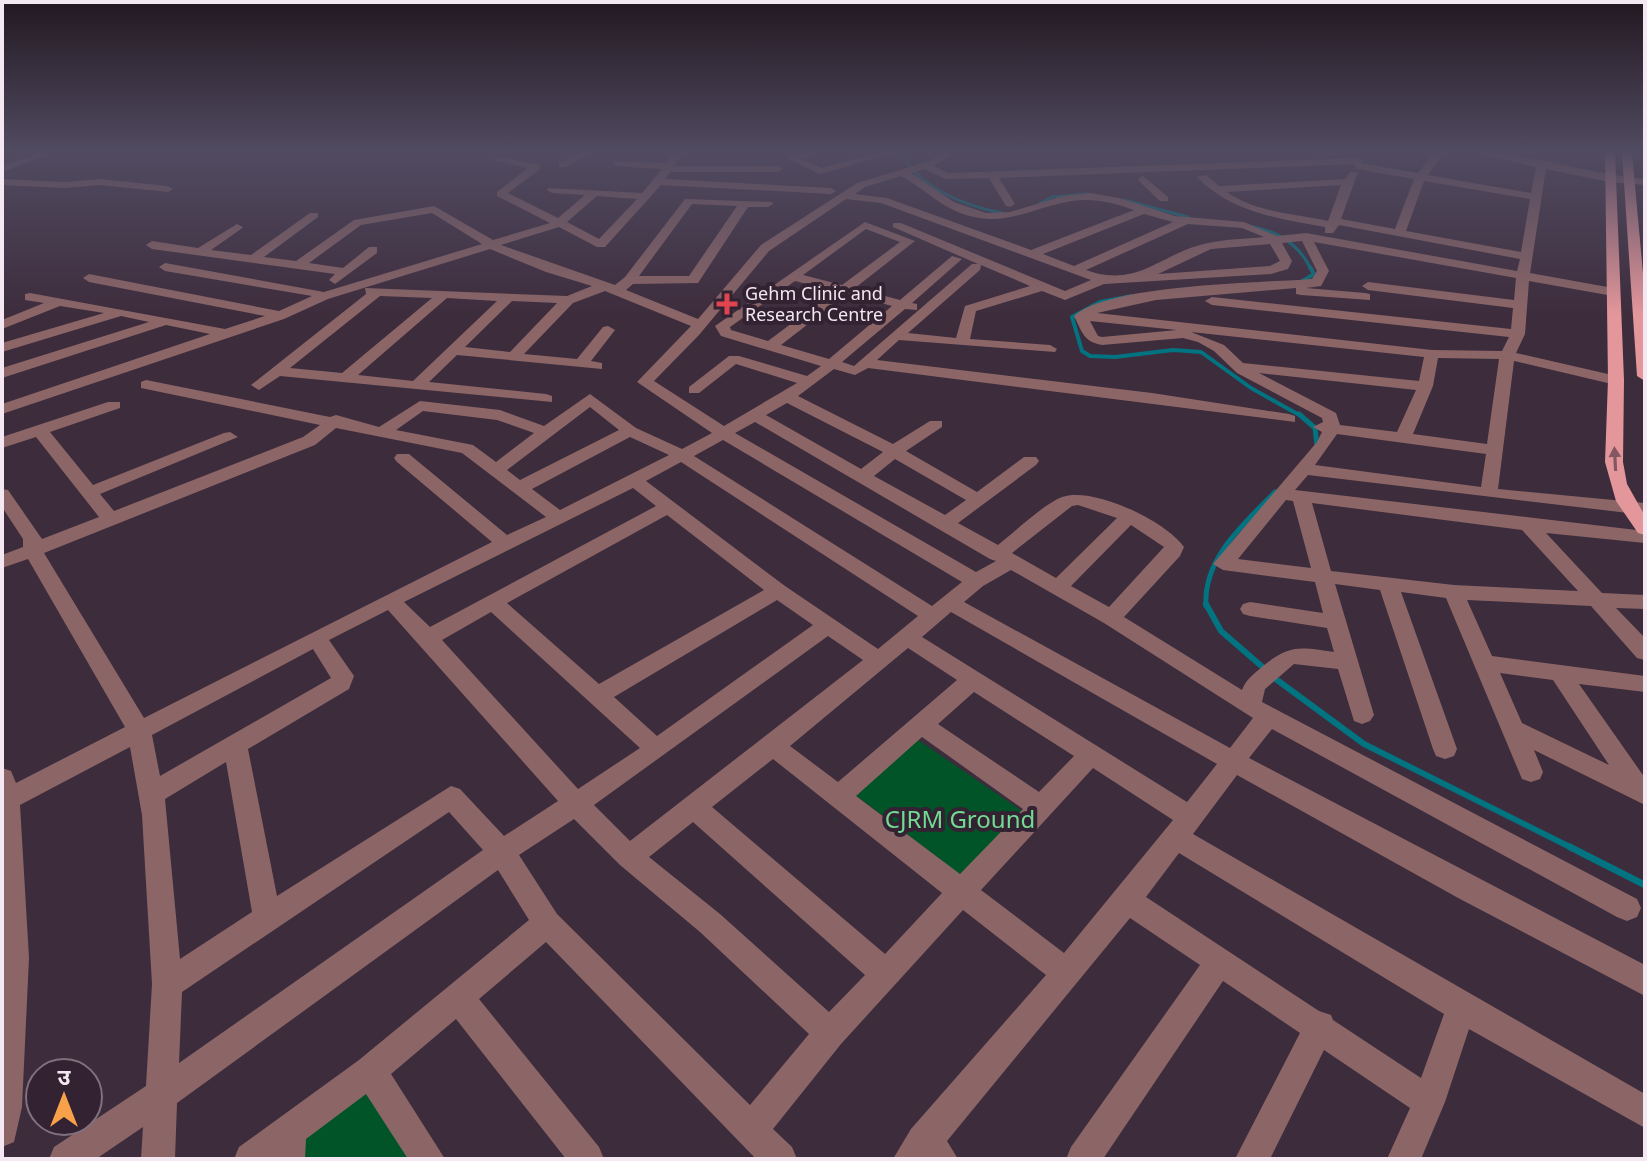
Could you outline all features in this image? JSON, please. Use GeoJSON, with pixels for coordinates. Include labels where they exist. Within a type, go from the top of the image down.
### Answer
{"type":"FeatureCollection","features":[{"type":"Feature","properties":{"kind":"main road"},"geometry":{"type":"LineString","coordinates":[[1610,207],[1616,380],[1614,462],[1618,484],[1641,521]]}},
{"type":"Feature","properties":{"kind":"main road"},"geometry":{"type":"LineString","coordinates":[[1638,214],[1645,376]]}},
{"type":"Feature","properties":{"kind":"street"},"geometry":{"type":"LineString","coordinates":[[525,207],[601,244],[635,207]]}},
{"type":"Feature","properties":{"kind":"street"},"geometry":{"type":"LineString","coordinates":[[530,210],[533,207]]}},
{"type":"Feature","properties":{"kind":"street"},"geometry":{"type":"LineString","coordinates":[[2,409],[281,315],[378,287],[558,224],[578,207]]}},
{"type":"Feature","properties":{"kind":"street"},"geometry":{"type":"LineString","coordinates":[[630,280],[684,207]]}},
{"type":"Feature","properties":{"kind":"street"},"geometry":{"type":"LineString","coordinates":[[165,267],[320,294],[378,287],[442,296],[568,300],[630,280],[693,280],[742,207]]}},
{"type":"Feature","properties":{"kind":"street"},"geometry":{"type":"LineString","coordinates":[[821,207],[765,248],[697,329],[645,382],[722,432],[976,581]]}},
{"type":"Feature","properties":{"kind":"street"},"geometry":{"type":"LineString","coordinates":[[890,207],[877,214],[879,220],[1065,296],[1102,280]]}},
{"type":"Feature","properties":{"kind":"street"},"geometry":{"type":"LineString","coordinates":[[904,207],[1102,280],[1271,270],[1284,266],[1286,261],[1277,240],[1261,230],[1244,225],[1169,218],[1139,207]]}},
{"type":"Feature","properties":{"kind":"street"},"geometry":{"type":"LineString","coordinates":[[952,207],[978,215],[1018,216],[1044,207]]}},
{"type":"Feature","properties":{"kind":"street"},"geometry":{"type":"LineString","coordinates":[[1062,214],[1080,207]]}},
{"type":"Feature","properties":{"kind":"street"},"geometry":{"type":"LineString","coordinates":[[1251,207],[1528,257]]}},
{"type":"Feature","properties":{"kind":"street"},"geometry":{"type":"LineString","coordinates":[[1133,280],[1209,246],[1244,225],[1265,207]]}},
{"type":"Feature","properties":{"kind":"street"},"geometry":{"type":"LineString","coordinates":[[1323,241],[1334,223],[1337,207]]}},
{"type":"Feature","properties":{"kind":"street"},"geometry":{"type":"LineString","coordinates":[[1399,233],[1409,207]]}},
{"type":"Feature","properties":{"kind":"street"},"geometry":{"type":"LineString","coordinates":[[1489,493],[1507,355],[1518,334],[1523,275],[1536,207]]}},
{"type":"Feature","properties":{"kind":"street"},"geometry":{"type":"LineString","coordinates":[[378,287],[374,250],[363,220],[434,209],[487,248],[611,288],[697,329]]}},
{"type":"Feature","properties":{"kind":"street"},"geometry":{"type":"LineString","coordinates":[[1032,254],[1146,209]]}},
{"type":"Feature","properties":{"kind":"street"},"geometry":{"type":"LineString","coordinates":[[420,212],[487,248],[589,292],[697,329]]}},
{"type":"Feature","properties":{"kind":"street"},"geometry":{"type":"LineString","coordinates":[[253,259],[314,215]]}},
{"type":"Feature","properties":{"kind":"street"},"geometry":{"type":"LineString","coordinates":[[954,226],[978,215]]}},
{"type":"Feature","properties":{"kind":"street"},"geometry":{"type":"LineString","coordinates":[[1075,270],[1187,220]]}},
{"type":"Feature","properties":{"kind":"street"},"geometry":{"type":"LineString","coordinates":[[770,346],[909,241],[887,230],[865,225],[722,326],[726,333],[770,346],[831,364],[1084,397],[1214,406],[1289,419]]}},
{"type":"Feature","properties":{"kind":"street"},"geometry":{"type":"LineString","coordinates":[[200,252],[237,227]]}},
{"type":"Feature","properties":{"kind":"street"},"geometry":{"type":"LineString","coordinates":[[992,240],[1006,234]]}},
{"type":"Feature","properties":{"kind":"street"},"geometry":{"type":"LineString","coordinates":[[1209,246],[1303,238],[1323,241],[1373,274],[1521,305]]}},
{"type":"Feature","properties":{"kind":"street"},"geometry":{"type":"LineString","coordinates":[[1081,316],[1089,309],[1132,300],[1316,283],[1323,271],[1303,238]]}},
{"type":"Feature","properties":{"kind":"street"},"geometry":{"type":"LineString","coordinates":[[152,245],[346,272]]}},
{"type":"Feature","properties":{"kind":"street"},"geometry":{"type":"LineString","coordinates":[[299,265],[374,250],[487,248]]}},
{"type":"Feature","properties":{"kind":"street"},"geometry":{"type":"LineString","coordinates":[[89,278],[281,315],[320,294],[374,250]]}},
{"type":"Feature","properties":{"kind":"street"},"geometry":{"type":"LineString","coordinates":[[2,1130],[14,958],[4,793],[139,731],[390,600],[557,516],[635,481],[680,454],[756,416],[812,380],[956,259]]}},
{"type":"Feature","properties":{"kind":"street"},"geometry":{"type":"LineString","coordinates":[[694,390],[734,359],[812,380],[836,379],[860,367],[899,336],[976,267]]}},
{"type":"Feature","properties":{"kind":"street"},"geometry":{"type":"LineString","coordinates":[[1265,288],[1373,274],[1523,275],[1613,292]]}},
{"type":"Feature","properties":{"kind":"street"},"geometry":{"type":"LineString","coordinates":[[1358,315],[1373,274]]}},
{"type":"Feature","properties":{"kind":"street"},"geometry":{"type":"LineString","coordinates":[[792,276],[902,304],[930,308],[970,309],[1044,286]]}},
{"type":"Feature","properties":{"kind":"street"},"geometry":{"type":"LineString","coordinates":[[259,385],[378,287]]}},
{"type":"Feature","properties":{"kind":"street"},"geometry":{"type":"LineString","coordinates":[[1181,295],[1518,334]]}},
{"type":"Feature","properties":{"kind":"street"},"geometry":{"type":"LineString","coordinates":[[345,378],[442,296]]}},
{"type":"Feature","properties":{"kind":"street"},"geometry":{"type":"LineString","coordinates":[[30,297],[123,312],[226,334]]}},
{"type":"Feature","properties":{"kind":"street"},"geometry":{"type":"LineString","coordinates":[[416,386],[508,298]]}},
{"type":"Feature","properties":{"kind":"street"},"geometry":{"type":"LineString","coordinates":[[513,357],[568,300]]}},
{"type":"Feature","properties":{"kind":"street"},"geometry":{"type":"LineString","coordinates":[[2,325],[58,302]]}},
{"type":"Feature","properties":{"kind":"street"},"geometry":{"type":"LineString","coordinates":[[962,343],[970,309]]}},
{"type":"Feature","properties":{"kind":"street"},"geometry":{"type":"LineString","coordinates":[[2,348],[123,312]]}},
{"type":"Feature","properties":{"kind":"street"},"geometry":{"type":"LineString","coordinates":[[1081,316],[1432,354],[1507,355],[1616,380]]}},
{"type":"Feature","properties":{"kind":"street"},"geometry":{"type":"LineString","coordinates":[[1081,316],[1092,339],[1102,341],[1183,334],[1203,339],[1219,348],[1237,366],[1330,416],[1324,427],[1325,443],[1223,564],[1454,592],[1645,602]]}},
{"type":"Feature","properties":{"kind":"street"},"geometry":{"type":"LineString","coordinates":[[2,373],[166,321]]}},
{"type":"Feature","properties":{"kind":"street"},"geometry":{"type":"LineString","coordinates":[[581,364],[608,330]]}},
{"type":"Feature","properties":{"kind":"street"},"geometry":{"type":"LineString","coordinates":[[899,336],[1050,349]]}},
{"type":"Feature","properties":{"kind":"street"},"geometry":{"type":"LineString","coordinates":[[453,350],[597,366]]}},
{"type":"Feature","properties":{"kind":"street"},"geometry":{"type":"LineString","coordinates":[[1404,436],[1425,386],[1432,354]]}},
{"type":"Feature","properties":{"kind":"street"},"geometry":{"type":"LineString","coordinates":[[1237,366],[1425,386]]}},
{"type":"Feature","properties":{"kind":"street"},"geometry":{"type":"LineString","coordinates":[[278,371],[546,399]]}},
{"type":"Feature","properties":{"kind":"street"},"geometry":{"type":"LineString","coordinates":[[146,385],[234,404],[336,420],[467,449],[557,516]]}},
{"type":"Feature","properties":{"kind":"street"},"geometry":{"type":"LineString","coordinates":[[786,396],[894,451],[977,499]]}},
{"type":"Feature","properties":{"kind":"street"},"geometry":{"type":"LineString","coordinates":[[496,470],[590,399],[630,431],[680,454],[942,610],[1645,981]]}},
{"type":"Feature","properties":{"kind":"street"},"geometry":{"type":"LineString","coordinates":[[2,443],[114,405]]}},
{"type":"Feature","properties":{"kind":"street"},"geometry":{"type":"LineString","coordinates":[[384,431],[420,406],[500,415],[547,432]]}},
{"type":"Feature","properties":{"kind":"street"},"geometry":{"type":"LineString","coordinates":[[756,416],[1258,703],[1627,908]]}},
{"type":"Feature","properties":{"kind":"street"},"geometry":{"type":"LineString","coordinates":[[2,562],[309,441],[336,420]]}},
{"type":"Feature","properties":{"kind":"street"},"geometry":{"type":"LineString","coordinates":[[863,476],[936,424]]}},
{"type":"Feature","properties":{"kind":"street"},"geometry":{"type":"LineString","coordinates":[[1324,427],[1495,450]]}},
{"type":"Feature","properties":{"kind":"street"},"geometry":{"type":"LineString","coordinates":[[39,430],[110,518]]}},
{"type":"Feature","properties":{"kind":"street"},"geometry":{"type":"LineString","coordinates":[[521,487],[630,431]]}},
{"type":"Feature","properties":{"kind":"street"},"geometry":{"type":"LineString","coordinates":[[90,492],[230,437]]}},
{"type":"Feature","properties":{"kind":"street"},"geometry":{"type":"LineString","coordinates":[[403,458],[504,543]]}},
{"type":"Feature","properties":{"kind":"street"},"geometry":{"type":"LineString","coordinates":[[945,524],[1030,461]]}},
{"type":"Feature","properties":{"kind":"street"},"geometry":{"type":"LineString","coordinates":[[1303,469],[1489,493],[1641,521]]}},
{"type":"Feature","properties":{"kind":"street"},"geometry":{"type":"LineString","coordinates":[[635,481],[778,591],[880,661]]}},
{"type":"Feature","properties":{"kind":"street"},"geometry":{"type":"LineString","coordinates":[[2,494],[33,539],[32,550],[51,577],[139,731],[151,794],[167,984],[158,1159]]}},
{"type":"Feature","properties":{"kind":"street"},"geometry":{"type":"LineString","coordinates":[[1280,494],[1528,525],[1641,521]]}},
{"type":"Feature","properties":{"kind":"street"},"geometry":{"type":"LineString","coordinates":[[1301,497],[1362,715]]}},
{"type":"Feature","properties":{"kind":"street"},"geometry":{"type":"LineString","coordinates":[[629,857],[880,661],[1004,559],[1066,502],[1075,499],[1093,502],[1166,536],[1174,547],[1170,556],[1111,618]]}},
{"type":"Feature","properties":{"kind":"street"},"geometry":{"type":"LineString","coordinates":[[428,638],[667,507]]}},
{"type":"Feature","properties":{"kind":"street"},"geometry":{"type":"LineString","coordinates":[[1057,588],[1128,518]]}},
{"type":"Feature","properties":{"kind":"street"},"geometry":{"type":"LineString","coordinates":[[1528,525],[1645,652]]}},
{"type":"Feature","properties":{"kind":"street"},"geometry":{"type":"LineString","coordinates":[[1388,583],[1445,749]]}},
{"type":"Feature","properties":{"kind":"street"},"geometry":{"type":"LineString","coordinates":[[597,696],[778,591]]}},
{"type":"Feature","properties":{"kind":"street"},"geometry":{"type":"LineString","coordinates":[[1454,592],[1487,663],[1531,772]]}},
{"type":"Feature","properties":{"kind":"street"},"geometry":{"type":"LineString","coordinates":[[390,600],[428,638],[576,804],[629,857],[710,923],[830,1033]]}},
{"type":"Feature","properties":{"kind":"street"},"geometry":{"type":"LineString","coordinates":[[493,602],[656,749]]}},
{"type":"Feature","properties":{"kind":"street"},"geometry":{"type":"LineString","coordinates":[[1250,609],[1334,622]]}},
{"type":"Feature","properties":{"kind":"street"},"geometry":{"type":"LineString","coordinates":[[66,1159],[160,1096],[502,852],[656,749],[828,625]]}},
{"type":"Feature","properties":{"kind":"street"},"geometry":{"type":"LineString","coordinates":[[908,638],[1090,755],[1183,828],[1461,1007],[1645,1112]]}},
{"type":"Feature","properties":{"kind":"street"},"geometry":{"type":"LineString","coordinates":[[151,794],[341,683],[343,676],[317,639]]}},
{"type":"Feature","properties":{"kind":"street"},"geometry":{"type":"LineString","coordinates":[[925,1153],[1127,900],[1233,761],[1258,703],[1288,657],[1300,655],[1345,662]]}},
{"type":"Feature","properties":{"kind":"street"},"geometry":{"type":"LineString","coordinates":[[1487,663],[1645,684]]}},
{"type":"Feature","properties":{"kind":"street"},"geometry":{"type":"LineString","coordinates":[[1560,673],[1643,793]]}},
{"type":"Feature","properties":{"kind":"street"},"geometry":{"type":"LineString","coordinates":[[837,797],[973,680]]}},
{"type":"Feature","properties":{"kind":"street"},"geometry":{"type":"LineString","coordinates":[[921,724],[1040,807]]}},
{"type":"Feature","properties":{"kind":"street"},"geometry":{"type":"LineString","coordinates":[[1513,729],[1643,793]]}},
{"type":"Feature","properties":{"kind":"street"},"geometry":{"type":"LineString","coordinates":[[235,743],[267,918]]}},
{"type":"Feature","properties":{"kind":"street"},"geometry":{"type":"LineString","coordinates":[[773,746],[1067,973]]}},
{"type":"Feature","properties":{"kind":"street"},"geometry":{"type":"LineString","coordinates":[[752,1129],[830,1033],[1090,755]]}},
{"type":"Feature","properties":{"kind":"street"},"geometry":{"type":"LineString","coordinates":[[167,984],[451,797],[502,852],[547,923],[780,1159]]}},
{"type":"Feature","properties":{"kind":"street"},"geometry":{"type":"LineString","coordinates":[[695,808],[886,974]]}},
{"type":"Feature","properties":{"kind":"street"},"geometry":{"type":"LineString","coordinates":[[1127,900],[1320,1026],[1429,1102]]}},
{"type":"Feature","properties":{"kind":"street"},"geometry":{"type":"LineString","coordinates":[[251,1159],[289,1145],[370,1071],[547,923]]}},
{"type":"Feature","properties":{"kind":"street"},"geometry":{"type":"LineString","coordinates":[[1083,1159],[1220,961]]}},
{"type":"Feature","properties":{"kind":"street"},"geometry":{"type":"LineString","coordinates":[[458,997],[587,1159]]}},
{"type":"Feature","properties":{"kind":"street"},"geometry":{"type":"LineString","coordinates":[[1412,1156],[1461,1007]]}},
{"type":"Feature","properties":{"kind":"street"},"geometry":{"type":"LineString","coordinates":[[1252,1159],[1320,1026]]}},
{"type":"Feature","properties":{"kind":"street"},"geometry":{"type":"LineString","coordinates":[[370,1071],[428,1159]]}},
{"type":"Feature","properties":{"kind":"green space","name":"CJRM Ground"},"geometry":{"type":"Polygon","coordinates":[[[914,737],[1025,813],[966,879],[854,794],[914,737]]]}},
{"type":"Feature","properties":{"kind":"green space"},"geometry":{"type":"Polygon","coordinates":[[[365,1084],[415,1159],[302,1159],[303,1129],[365,1084]]]}},
{"type":"Feature","properties":{"kind":"waterway"},"geometry":{"type":"LineString","coordinates":[[978,207],[1002,213]]}},
{"type":"Feature","properties":{"kind":"waterway"},"geometry":{"type":"LineString","coordinates":[[1151,207],[1188,217]]}},
{"type":"Feature","properties":{"kind":"waterway"},"geometry":{"type":"LineString","coordinates":[[1249,226],[1269,231],[1286,240],[1300,252],[1311,269]]}},
{"type":"Feature","properties":{"kind":"waterway"},"geometry":{"type":"LineString","coordinates":[[1301,282],[1314,274],[1310,267]]}},
{"type":"Feature","properties":{"kind":"waterway"},"geometry":{"type":"LineString","coordinates":[[1132,296],[1100,302],[1072,317],[1082,351],[1090,356],[1115,357],[1173,350],[1201,352],[1251,388],[1301,416]]}},
{"type":"Feature","properties":{"kind":"waterway"},"geometry":{"type":"LineString","coordinates":[[1299,414],[1315,428],[1317,446]]}},
{"type":"Feature","properties":{"kind":"waterway"},"geometry":{"type":"LineString","coordinates":[[1206,604],[1211,572],[1218,557],[1239,529],[1275,492]]}},
{"type":"Feature","properties":{"kind":"waterway"},"geometry":{"type":"LineString","coordinates":[[1206,604],[1221,631],[1266,670]]}},
{"type":"Feature","properties":{"kind":"waterway"},"geometry":{"type":"LineString","coordinates":[[1273,677],[1364,744],[1570,847]]}},
{"type":"Feature","properties":{"kind":"waterway"},"geometry":{"type":"LineString","coordinates":[[1570,847],[1574,849]]}},
{"type":"Feature","properties":{"kind":"waterway"},"geometry":{"type":"LineString","coordinates":[[1570,847],[1645,885]]}},
{"type":"Feature","properties":{"kind":"place","name":"Gehm Clinic and Research Centre"},"geometry":{"type":"Point","coordinates":[727,304]}}]}
